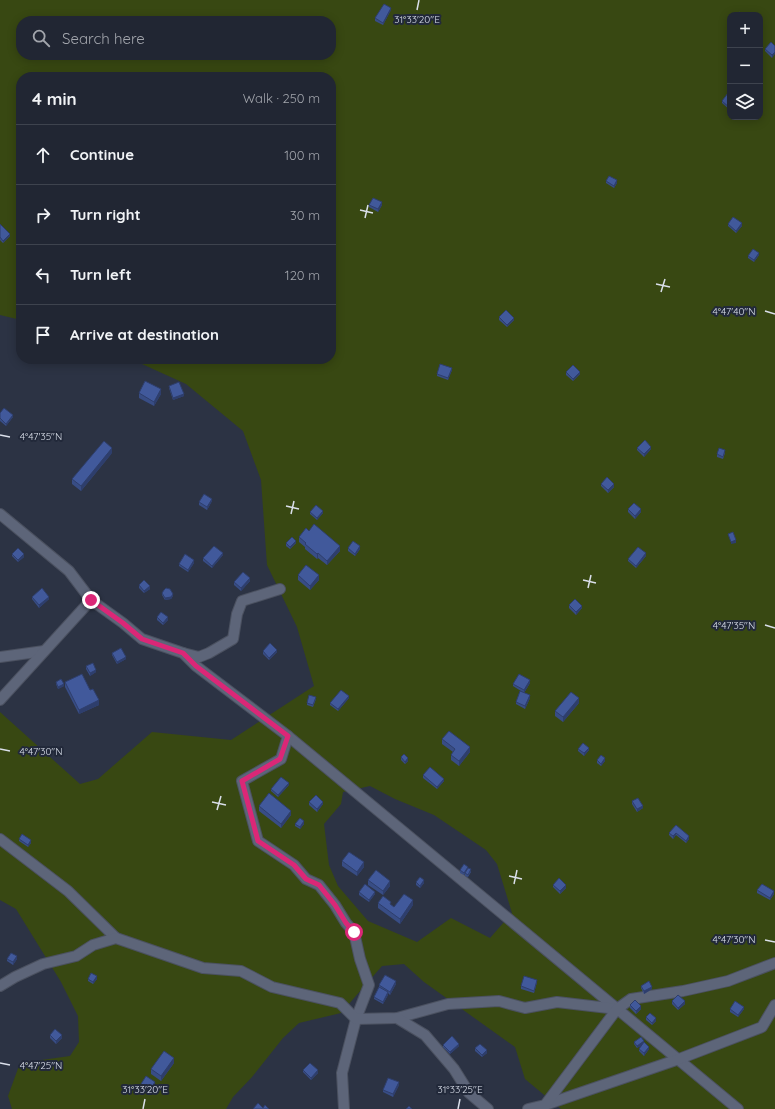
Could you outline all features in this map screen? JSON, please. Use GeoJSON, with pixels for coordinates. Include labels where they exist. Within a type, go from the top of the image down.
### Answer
{"type":"FeatureCollection","features":[{"type":"Feature","properties":{"kind":"street"},"geometry":{"type":"LineString","coordinates":[[0,514],[69,571],[91,600],[142,639],[183,653],[199,657],[233,639],[237,614],[242,601],[280,588]]}},
{"type":"Feature","properties":{"kind":"street"},"geometry":{"type":"LineString","coordinates":[[0,700],[91,600]]}},
{"type":"Feature","properties":{"kind":"street"},"geometry":{"type":"LineString","coordinates":[[0,658],[44,651]]}},
{"type":"Feature","properties":{"kind":"street"},"geometry":{"type":"LineString","coordinates":[[183,653],[196,666],[288,736],[738,1109]]}},
{"type":"Feature","properties":{"kind":"street"},"geometry":{"type":"LineString","coordinates":[[288,736],[280,759],[242,781],[258,841],[294,865],[306,879],[319,885],[354,932],[360,959],[369,985],[356,1019],[342,1073],[344,1109]]}},
{"type":"Feature","properties":{"kind":"street"},"geometry":{"type":"LineString","coordinates":[[0,839],[68,891],[116,938],[203,968],[241,971],[272,987],[340,1003],[356,1019],[397,1018],[448,1004],[499,1001],[525,1008],[557,1002],[617,1009]]}},
{"type":"Feature","properties":{"kind":"street"},"geometry":{"type":"LineString","coordinates":[[0,986],[43,964],[76,956],[93,945],[116,938]]}},
{"type":"Feature","properties":{"kind":"street"},"geometry":{"type":"LineString","coordinates":[[545,1107],[617,1009],[630,999],[683,991],[728,981],[775,963]]}},
{"type":"Feature","properties":{"kind":"street"},"geometry":{"type":"LineString","coordinates":[[528,1109],[545,1107],[679,1059],[762,1027],[775,1005]]}},
{"type":"Feature","properties":{"kind":"street"},"geometry":{"type":"LineString","coordinates":[[397,1018],[425,1035],[454,1069],[469,1093],[488,1109]]}},
{"type":"Feature","properties":{"kind":"green space"},"geometry":{"type":"Polygon","coordinates":[[[0,0],[775,0],[775,1109],[561,1109],[525,1079],[515,1047],[424,982],[404,964],[382,966],[341,1013],[299,1023],[283,1038],[252,1077],[233,1097],[226,1109],[12,1109],[8,1096],[20,1063],[70,1056],[79,1042],[78,1016],[61,982],[16,909],[0,900],[0,712],[80,784],[98,779],[152,732],[231,740],[314,686],[297,627],[267,565],[261,480],[243,431],[186,384],[142,364],[336,364],[336,72],[16,72],[16,319],[0,315],[0,0]],[[370,786],[343,792],[341,804],[324,824],[329,865],[338,886],[368,921],[417,942],[451,918],[490,938],[512,913],[497,864],[486,850],[434,815],[395,799],[370,786]]]}},
{"type":"Feature","properties":{"kind":"building"},"geometry":{"type":"Polygon","coordinates":[[[384,4],[391,8],[383,23],[375,18],[384,4]]]}},
{"type":"Feature","properties":{"kind":"building"},"geometry":{"type":"Polygon","coordinates":[[[771,42],[775,46],[775,52],[772,55],[765,49],[771,42]]]}},
{"type":"Feature","properties":{"kind":"building"},"geometry":{"type":"Polygon","coordinates":[[[727,94],[727,105],[722,101],[727,94]]]}},
{"type":"Feature","properties":{"kind":"building"},"geometry":{"type":"Polygon","coordinates":[[[609,176],[617,180],[614,186],[606,181],[609,176]]]}},
{"type":"Feature","properties":{"kind":"building"},"geometry":{"type":"Polygon","coordinates":[[[373,198],[382,202],[378,209],[369,205],[373,198]]]}},
{"type":"Feature","properties":{"kind":"building"},"geometry":{"type":"Polygon","coordinates":[[[733,217],[742,223],[736,231],[728,224],[733,217]]]}},
{"type":"Feature","properties":{"kind":"building"},"geometry":{"type":"Polygon","coordinates":[[[0,224],[10,234],[3,241],[0,237],[0,224]]]}},
{"type":"Feature","properties":{"kind":"building"},"geometry":{"type":"Polygon","coordinates":[[[753,249],[759,253],[754,260],[748,256],[753,249]]]}},
{"type":"Feature","properties":{"kind":"building"},"geometry":{"type":"Polygon","coordinates":[[[506,310],[514,318],[507,325],[499,317],[506,310]]]}},
{"type":"Feature","properties":{"kind":"building"},"geometry":{"type":"Polygon","coordinates":[[[440,364],[452,368],[448,378],[437,374],[440,364]]]}},
{"type":"Feature","properties":{"kind":"building"},"geometry":{"type":"Polygon","coordinates":[[[573,365],[580,372],[573,379],[566,372],[573,365]]]}},
{"type":"Feature","properties":{"kind":"building"},"geometry":{"type":"Polygon","coordinates":[[[145,381],[161,389],[154,402],[139,393],[145,381]]]}},
{"type":"Feature","properties":{"kind":"building"},"geometry":{"type":"Polygon","coordinates":[[[179,382],[184,394],[173,398],[169,386],[179,382]]]}},
{"type":"Feature","properties":{"kind":"building"},"geometry":{"type":"Polygon","coordinates":[[[4,408],[13,415],[6,424],[0,418],[0,413],[4,408]]]}},
{"type":"Feature","properties":{"kind":"building"},"geometry":{"type":"Polygon","coordinates":[[[645,440],[651,447],[644,454],[637,448],[645,440]]]}},
{"type":"Feature","properties":{"kind":"building"},"geometry":{"type":"Polygon","coordinates":[[[104,441],[112,448],[81,486],[72,479],[104,441]]]}},
{"type":"Feature","properties":{"kind":"building"},"geometry":{"type":"Polygon","coordinates":[[[719,448],[725,450],[723,457],[717,454],[719,448]]]}},
{"type":"Feature","properties":{"kind":"building"},"geometry":{"type":"Polygon","coordinates":[[[607,477],[614,484],[608,490],[601,484],[607,477]]]}},
{"type":"Feature","properties":{"kind":"building"},"geometry":{"type":"Polygon","coordinates":[[[204,494],[212,499],[207,507],[199,502],[204,494]]]}},
{"type":"Feature","properties":{"kind":"building"},"geometry":{"type":"Polygon","coordinates":[[[634,503],[641,509],[635,516],[628,509],[634,503]]]}},
{"type":"Feature","properties":{"kind":"building"},"geometry":{"type":"Polygon","coordinates":[[[316,505],[323,511],[317,518],[310,512],[316,505]]]}},
{"type":"Feature","properties":{"kind":"building"},"geometry":{"type":"Polygon","coordinates":[[[314,524],[340,546],[327,561],[305,544],[306,543],[299,537],[306,528],[309,531],[314,524]]]}},
{"type":"Feature","properties":{"kind":"building"},"geometry":{"type":"Polygon","coordinates":[[[733,532],[736,540],[731,542],[728,534],[733,532]]]}},
{"type":"Feature","properties":{"kind":"building"},"geometry":{"type":"Polygon","coordinates":[[[292,537],[296,541],[290,547],[286,543],[292,537]]]}},
{"type":"Feature","properties":{"kind":"building"},"geometry":{"type":"Polygon","coordinates":[[[353,541],[360,546],[355,554],[348,548],[353,541]]]}},
{"type":"Feature","properties":{"kind":"building"},"geometry":{"type":"Polygon","coordinates":[[[214,546],[223,553],[212,566],[203,558],[214,546]]]}},
{"type":"Feature","properties":{"kind":"building"},"geometry":{"type":"Polygon","coordinates":[[[638,547],[646,553],[636,566],[628,559],[638,547]]]}},
{"type":"Feature","properties":{"kind":"building"},"geometry":{"type":"Polygon","coordinates":[[[18,548],[24,554],[18,560],[12,554],[18,548]]]}},
{"type":"Feature","properties":{"kind":"building"},"geometry":{"type":"Polygon","coordinates":[[[185,554],[194,560],[188,570],[179,564],[185,554]]]}},
{"type":"Feature","properties":{"kind":"building"},"geometry":{"type":"Polygon","coordinates":[[[306,565],[319,575],[310,586],[298,575],[306,565]]]}},
{"type":"Feature","properties":{"kind":"building"},"geometry":{"type":"Polygon","coordinates":[[[243,572],[250,578],[241,588],[234,582],[243,572]]]}},
{"type":"Feature","properties":{"kind":"building"},"geometry":{"type":"Polygon","coordinates":[[[144,580],[150,586],[144,591],[139,585],[144,580]]]}},
{"type":"Feature","properties":{"kind":"building"},"geometry":{"type":"Polygon","coordinates":[[[42,588],[49,597],[39,605],[32,597],[42,588]]]}},
{"type":"Feature","properties":{"kind":"building"},"geometry":{"type":"Polygon","coordinates":[[[166,588],[170,589],[173,594],[171,597],[165,598],[162,593],[166,588]]]}},
{"type":"Feature","properties":{"kind":"building"},"geometry":{"type":"Polygon","coordinates":[[[575,599],[582,606],[576,612],[569,605],[575,599]]]}},
{"type":"Feature","properties":{"kind":"building"},"geometry":{"type":"Polygon","coordinates":[[[161,612],[168,617],[163,623],[157,617],[161,612]]]}},
{"type":"Feature","properties":{"kind":"building"},"geometry":{"type":"Polygon","coordinates":[[[270,643],[277,650],[269,658],[263,651],[270,643]]]}},
{"type":"Feature","properties":{"kind":"building"},"geometry":{"type":"Polygon","coordinates":[[[121,648],[126,657],[117,662],[112,653],[121,648]]]}},
{"type":"Feature","properties":{"kind":"building"},"geometry":{"type":"Polygon","coordinates":[[[93,663],[96,670],[90,673],[86,666],[93,663]]]}},
{"type":"Feature","properties":{"kind":"building"},"geometry":{"type":"Polygon","coordinates":[[[82,674],[90,690],[93,689],[99,700],[79,710],[65,682],[82,674]]]}},
{"type":"Feature","properties":{"kind":"building"},"geometry":{"type":"Polygon","coordinates":[[[519,674],[530,680],[524,690],[513,684],[519,674]]]}},
{"type":"Feature","properties":{"kind":"building"},"geometry":{"type":"Polygon","coordinates":[[[61,679],[64,684],[58,687],[56,682],[61,679]]]}},
{"type":"Feature","properties":{"kind":"building"},"geometry":{"type":"Polygon","coordinates":[[[341,690],[349,696],[338,709],[330,703],[341,690]]]}},
{"type":"Feature","properties":{"kind":"building"},"geometry":{"type":"Polygon","coordinates":[[[520,691],[530,695],[525,706],[516,702],[520,691]]]}},
{"type":"Feature","properties":{"kind":"building"},"geometry":{"type":"Polygon","coordinates":[[[571,692],[579,698],[563,717],[555,711],[571,692]]]}},
{"type":"Feature","properties":{"kind":"building"},"geometry":{"type":"Polygon","coordinates":[[[309,695],[316,697],[313,705],[307,703],[309,695]]]}},
{"type":"Feature","properties":{"kind":"building"},"geometry":{"type":"Polygon","coordinates":[[[449,731],[470,747],[459,761],[451,755],[455,749],[442,739],[449,731]]]}},
{"type":"Feature","properties":{"kind":"building"},"geometry":{"type":"Polygon","coordinates":[[[583,743],[589,748],[584,753],[578,749],[583,743]]]}},
{"type":"Feature","properties":{"kind":"building"},"geometry":{"type":"Polygon","coordinates":[[[404,754],[408,758],[405,762],[401,757],[404,754]]]}},
{"type":"Feature","properties":{"kind":"building"},"geometry":{"type":"Polygon","coordinates":[[[601,755],[605,758],[601,764],[597,760],[601,755]]]}},
{"type":"Feature","properties":{"kind":"building"},"geometry":{"type":"Polygon","coordinates":[[[430,767],[444,779],[437,787],[423,775],[430,767]]]}},
{"type":"Feature","properties":{"kind":"building"},"geometry":{"type":"Polygon","coordinates":[[[281,777],[289,783],[278,795],[271,789],[281,777]]]}},
{"type":"Feature","properties":{"kind":"building"},"geometry":{"type":"Polygon","coordinates":[[[269,793],[291,811],[281,824],[259,806],[269,793]]]}},
{"type":"Feature","properties":{"kind":"building"},"geometry":{"type":"Polygon","coordinates":[[[316,795],[323,802],[317,809],[309,802],[316,795]]]}},
{"type":"Feature","properties":{"kind":"building"},"geometry":{"type":"Polygon","coordinates":[[[638,798],[643,806],[637,809],[632,801],[638,798]]]}},
{"type":"Feature","properties":{"kind":"building"},"geometry":{"type":"Polygon","coordinates":[[[300,818],[304,821],[300,827],[295,824],[300,818]]]}},
{"type":"Feature","properties":{"kind":"building"},"geometry":{"type":"Polygon","coordinates":[[[676,825],[689,836],[686,841],[676,833],[673,836],[669,833],[676,825]]]}},
{"type":"Feature","properties":{"kind":"building"},"geometry":{"type":"Polygon","coordinates":[[[22,834],[31,840],[28,845],[19,839],[22,834]]]}},
{"type":"Feature","properties":{"kind":"building"},"geometry":{"type":"Polygon","coordinates":[[[349,852],[364,862],[357,872],[342,861],[349,852]]]}},
{"type":"Feature","properties":{"kind":"building"},"geometry":{"type":"Polygon","coordinates":[[[464,864],[468,867],[464,873],[460,870],[464,864]]]}},
{"type":"Feature","properties":{"kind":"building"},"geometry":{"type":"Polygon","coordinates":[[[468,868],[471,869],[468,875],[465,873],[468,868]]]}},
{"type":"Feature","properties":{"kind":"building"},"geometry":{"type":"Polygon","coordinates":[[[376,870],[390,881],[383,891],[368,880],[376,870]]]}},
{"type":"Feature","properties":{"kind":"building"},"geometry":{"type":"Polygon","coordinates":[[[420,877],[424,880],[420,886],[416,882],[420,877]]]}},
{"type":"Feature","properties":{"kind":"building"},"geometry":{"type":"Polygon","coordinates":[[[559,878],[566,885],[560,891],[553,885],[559,878]]]}},
{"type":"Feature","properties":{"kind":"building"},"geometry":{"type":"Polygon","coordinates":[[[365,884],[375,892],[369,900],[359,892],[365,884]]]}},
{"type":"Feature","properties":{"kind":"building"},"geometry":{"type":"Polygon","coordinates":[[[762,884],[774,891],[770,898],[757,890],[762,884]]]}},
{"type":"Feature","properties":{"kind":"building"},"geometry":{"type":"Polygon","coordinates":[[[404,894],[413,900],[400,919],[378,903],[383,896],[391,902],[390,904],[394,907],[404,894]]]}},
{"type":"Feature","properties":{"kind":"building"},"geometry":{"type":"Polygon","coordinates":[[[11,953],[17,956],[13,962],[7,959],[11,953]]]}},
{"type":"Feature","properties":{"kind":"building"},"geometry":{"type":"Polygon","coordinates":[[[91,973],[97,976],[93,982],[88,979],[91,973]]]}},
{"type":"Feature","properties":{"kind":"building"},"geometry":{"type":"Polygon","coordinates":[[[385,975],[396,981],[390,992],[379,985],[385,975]]]}},
{"type":"Feature","properties":{"kind":"building"},"geometry":{"type":"Polygon","coordinates":[[[524,976],[537,980],[534,991],[521,986],[524,976]]]}},
{"type":"Feature","properties":{"kind":"building"},"geometry":{"type":"Polygon","coordinates":[[[649,981],[652,987],[644,991],[641,986],[649,981]]]}},
{"type":"Feature","properties":{"kind":"building"},"geometry":{"type":"Polygon","coordinates":[[[379,987],[388,992],[383,1002],[374,997],[379,987]]]}},
{"type":"Feature","properties":{"kind":"building"},"geometry":{"type":"Polygon","coordinates":[[[678,995],[685,1001],[678,1008],[672,1001],[678,995]]]}},
{"type":"Feature","properties":{"kind":"building"},"geometry":{"type":"Polygon","coordinates":[[[635,1000],[641,1006],[636,1011],[630,1005],[635,1000]]]}},
{"type":"Feature","properties":{"kind":"building"},"geometry":{"type":"Polygon","coordinates":[[[735,1001],[744,1007],[738,1015],[730,1009],[735,1001]]]}},
{"type":"Feature","properties":{"kind":"building"},"geometry":{"type":"Polygon","coordinates":[[[650,1013],[656,1018],[652,1023],[646,1017],[650,1013]]]}},
{"type":"Feature","properties":{"kind":"building"},"geometry":{"type":"Polygon","coordinates":[[[55,1029],[62,1035],[56,1041],[50,1035],[55,1029]]]}},
{"type":"Feature","properties":{"kind":"building"},"geometry":{"type":"Polygon","coordinates":[[[452,1036],[459,1044],[450,1052],[443,1045],[452,1036]]]}},
{"type":"Feature","properties":{"kind":"building"},"geometry":{"type":"Polygon","coordinates":[[[641,1037],[644,1041],[637,1046],[634,1042],[641,1037]]]}},
{"type":"Feature","properties":{"kind":"building"},"geometry":{"type":"Polygon","coordinates":[[[644,1042],[649,1047],[644,1053],[639,1049],[644,1042]]]}},
{"type":"Feature","properties":{"kind":"building"},"geometry":{"type":"Polygon","coordinates":[[[480,1044],[487,1050],[482,1055],[475,1048],[480,1044]]]}},
{"type":"Feature","properties":{"kind":"building"},"geometry":{"type":"Polygon","coordinates":[[[164,1051],[174,1058],[161,1076],[151,1069],[164,1051]]]}},
{"type":"Feature","properties":{"kind":"building"},"geometry":{"type":"Polygon","coordinates":[[[310,1063],[318,1070],[311,1078],[303,1070],[310,1063]]]}},
{"type":"Feature","properties":{"kind":"building"},"geometry":{"type":"Polygon","coordinates":[[[146,1076],[155,1082],[150,1090],[141,1084],[146,1076]]]}},
{"type":"Feature","properties":{"kind":"building"},"geometry":{"type":"Polygon","coordinates":[[[388,1078],[399,1082],[393,1094],[383,1090],[388,1078]]]}},
{"type":"Feature","properties":{"kind":"building"},"geometry":{"type":"Polygon","coordinates":[[[258,1103],[263,1108],[265,1105],[269,1109],[253,1109],[258,1103]]]}},
{"type":"Feature","properties":{"kind":"route"},"geometry":{"type":"LineString","coordinates":[[91,600],[142,639],[183,653],[196,666],[288,736],[280,759],[242,781],[258,841],[294,865],[306,879],[319,885],[354,932]]}}]}
